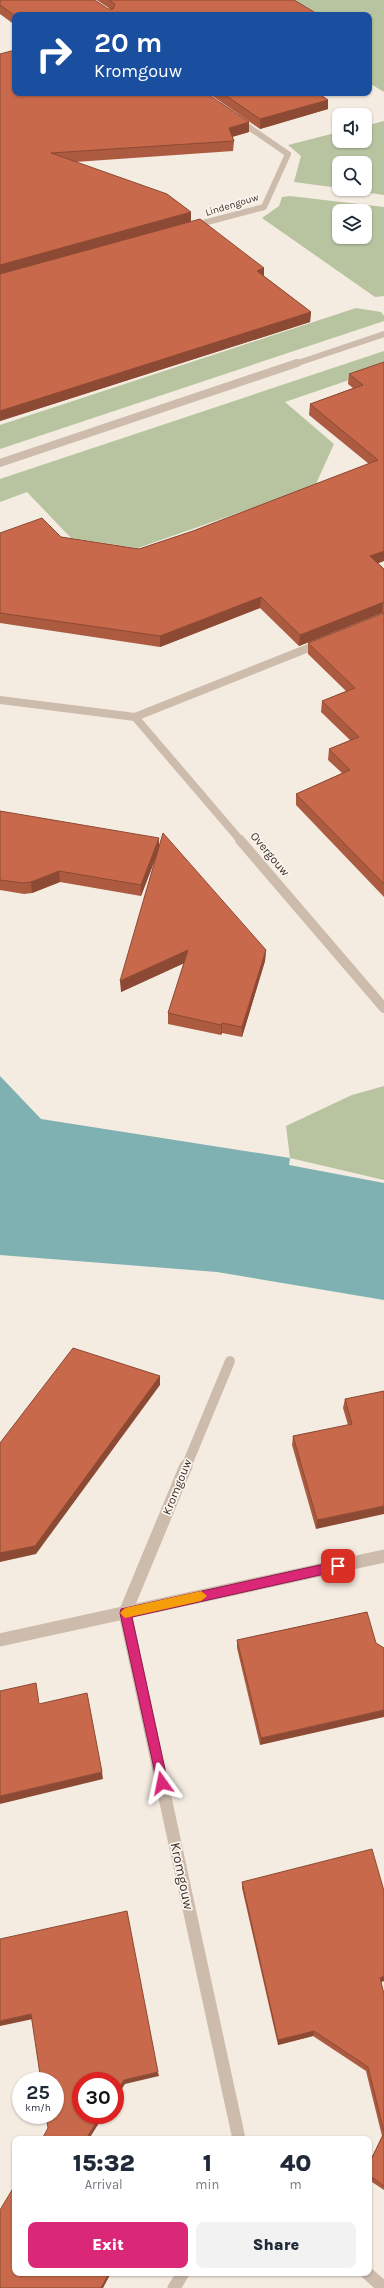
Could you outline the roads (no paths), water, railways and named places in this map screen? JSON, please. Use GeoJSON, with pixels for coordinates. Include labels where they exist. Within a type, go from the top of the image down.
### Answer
{"type":"FeatureCollection","features":[{"type":"Feature","properties":{"kind":"street","name":"Lindengouw"},"geometry":{"type":"LineString","coordinates":[[183,229],[264,206],[288,154],[231,115]]}},
{"type":"Feature","properties":{"kind":"street"},"geometry":{"type":"LineString","coordinates":[[0,463],[384,334]]}},
{"type":"Feature","properties":{"kind":"street"},"geometry":{"type":"LineString","coordinates":[[0,700],[135,717],[328,640]]}},
{"type":"Feature","properties":{"kind":"street","name":"Overgouw"},"geometry":{"type":"LineString","coordinates":[[135,717],[384,1008]]}},
{"type":"Feature","properties":{"kind":"street","name":"Kromgouw"},"geometry":{"type":"LineString","coordinates":[[230,1361],[125,1613],[238,2136]]}},
{"type":"Feature","properties":{"kind":"street"},"geometry":{"type":"LineString","coordinates":[[0,1640],[384,1556]]}},
{"type":"Feature","properties":{"kind":"street"},"geometry":{"type":"LineString","coordinates":[[174,2288],[181,2276]]}},
{"type":"Feature","properties":{"kind":"street"},"geometry":{"type":"LineString","coordinates":[[370,2276],[384,2288]]}},
{"type":"Feature","properties":{"kind":"water"},"geometry":{"type":"Polygon","coordinates":[[[0,1076],[41,1119],[290,1158],[289,1165],[384,1183],[384,1300],[217,1272],[0,1255],[0,1076]]]}}]}
